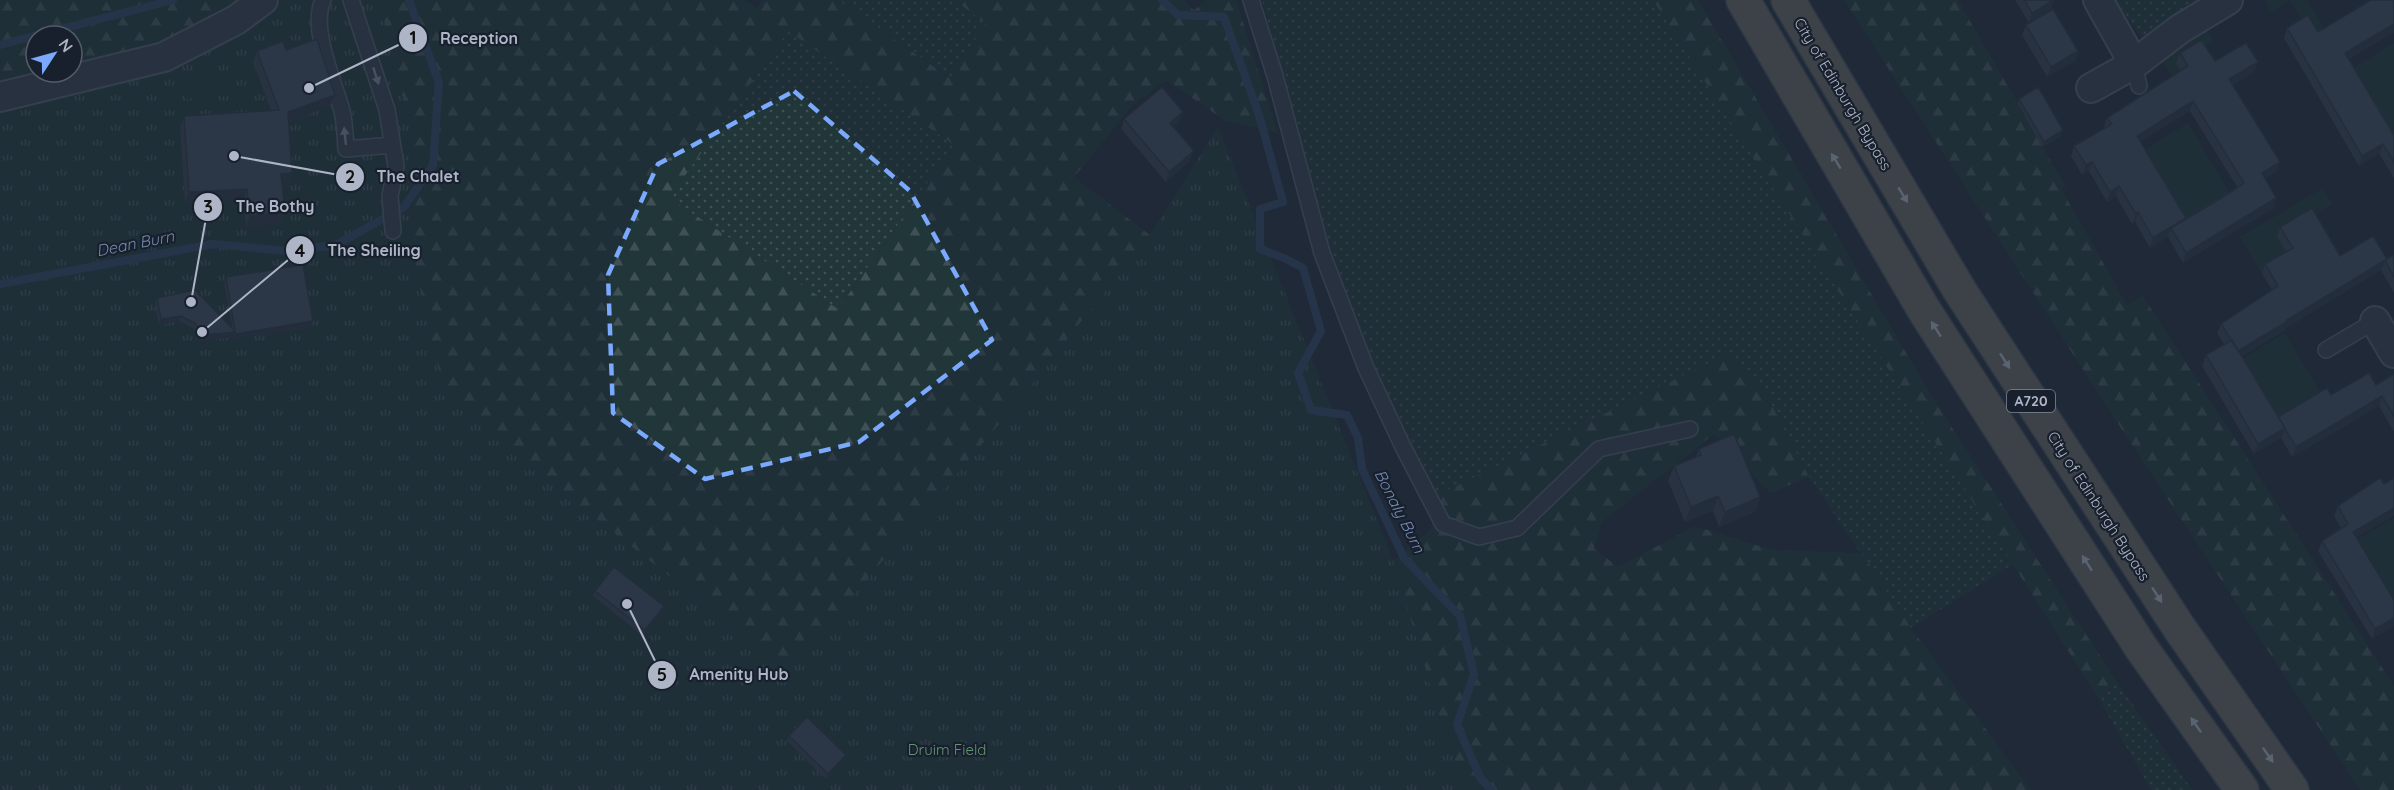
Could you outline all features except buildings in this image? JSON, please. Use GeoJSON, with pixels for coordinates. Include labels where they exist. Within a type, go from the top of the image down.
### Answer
{"type":"FeatureCollection","features":[{"type":"Feature","properties":{"kind":"highway","name":"A720"},"geometry":{"type":"LineString","coordinates":[[1743,0],[1924,310],[2142,649],[2242,790]]}},
{"type":"Feature","properties":{"kind":"highway","name":"City of Edinburgh Bypass"},"geometry":{"type":"LineString","coordinates":[[1788,0],[1960,291],[2180,629],[2292,790]]}},
{"type":"Feature","properties":{"kind":"street"},"geometry":{"type":"LineString","coordinates":[[0,97],[164,57],[237,20],[263,0]]}},
{"type":"Feature","properties":{"kind":"street"},"geometry":{"type":"LineString","coordinates":[[2098,0],[2137,75]]}},
{"type":"Feature","properties":{"kind":"street"},"geometry":{"type":"LineString","coordinates":[[2091,88],[2137,75],[2180,29],[2228,0]]}},
{"type":"Feature","properties":{"kind":"street"},"geometry":{"type":"LineString","coordinates":[[2375,321],[2394,353]]}},
{"type":"Feature","properties":{"kind":"lane"},"geometry":{"type":"LineString","coordinates":[[323,0],[320,8],[322,46],[343,114],[346,148],[392,145]]}},
{"type":"Feature","properties":{"kind":"lane"},"geometry":{"type":"LineString","coordinates":[[351,0],[387,110],[396,166],[390,196],[393,231]]}},
{"type":"Feature","properties":{"kind":"lane"},"geometry":{"type":"LineString","coordinates":[[1251,0],[1275,76],[1322,253],[1366,368],[1443,524],[1479,537],[1517,528],[1599,449],[1690,429]]}},
{"type":"Feature","properties":{"kind":"lane"},"geometry":{"type":"LineString","coordinates":[[2326,350],[2375,321]]}},
{"type":"Feature","properties":{"kind":"highlighted area"},"geometry":{"type":"Polygon","coordinates":[[[794,91],[910,191],[992,340],[859,442],[705,479],[613,413],[608,275],[658,164],[794,91]]]}},
{"type":"Feature","properties":{"kind":"green space"},"geometry":{"type":"Polygon","coordinates":[[[0,0],[253,0],[158,48],[84,65],[84,24],[24,24],[24,78],[0,83],[0,0]]]}},
{"type":"Feature","properties":{"kind":"green space","name":"Druim Field"},"geometry":{"type":"Polygon","coordinates":[[[280,0],[379,0],[412,136],[416,271],[441,382],[550,483],[719,615],[793,666],[1007,415],[1150,235],[1218,127],[1393,560],[1443,728],[1466,790],[0,790],[0,111],[164,69],[253,20],[280,0]]]}},
{"type":"Feature","properties":{"kind":"green space"},"geometry":{"type":"Polygon","coordinates":[[[379,0],[744,0],[757,8],[763,0],[838,0],[950,78],[986,23],[954,0],[1183,0],[1194,10],[1207,0],[1236,0],[1278,133],[1224,120],[1166,80],[1132,106],[1074,177],[1150,235],[1007,415],[793,666],[719,615],[550,483],[441,382],[416,271],[412,136],[379,0]],[[788,31],[669,198],[838,309],[954,145],[788,31]]]}},
{"type":"Feature","properties":{"kind":"green space"},"geometry":{"type":"Polygon","coordinates":[[[838,0],[954,0],[986,23],[951,78],[838,0]]]}},
{"type":"Feature","properties":{"kind":"green space"},"geometry":{"type":"Polygon","coordinates":[[[1262,0],[1653,0],[2020,574],[2013,564],[1911,628],[1809,477],[1767,396],[1727,354],[1436,496],[1375,367],[1331,251],[1262,0]]]}},
{"type":"Feature","properties":{"kind":"green space"},"geometry":{"type":"Polygon","coordinates":[[[1653,0],[1698,0],[1931,395],[2115,679],[2100,701],[1653,0]]]}},
{"type":"Feature","properties":{"kind":"green space"},"geometry":{"type":"Polygon","coordinates":[[[1844,0],[1958,0],[2066,187],[2062,190],[2127,305],[2143,296],[2394,686],[2394,790],[2360,790],[2124,433],[1844,0]]]}},
{"type":"Feature","properties":{"kind":"green space"},"geometry":{"type":"Polygon","coordinates":[[[2115,0],[2207,0],[2146,43],[2115,0]]]}},
{"type":"Feature","properties":{"kind":"green space"},"geometry":{"type":"Polygon","coordinates":[[[2265,0],[2290,0],[2270,12],[2265,0]]]}},
{"type":"Feature","properties":{"kind":"green space"},"geometry":{"type":"Polygon","coordinates":[[[2290,0],[2307,0],[2326,32],[2315,42],[2290,0]]]}},
{"type":"Feature","properties":{"kind":"green space"},"geometry":{"type":"Polygon","coordinates":[[[788,31],[954,145],[838,309],[668,198],[788,31]]]}},
{"type":"Feature","properties":{"kind":"green space"},"geometry":{"type":"Polygon","coordinates":[[[2207,31],[2213,40],[2176,63],[2185,76],[2176,82],[2162,60],[2207,31]]]}},
{"type":"Feature","properties":{"kind":"green space"},"geometry":{"type":"Polygon","coordinates":[[[2394,43],[2394,138],[2348,71],[2394,43]]]}},
{"type":"Feature","properties":{"kind":"green space"},"geometry":{"type":"Polygon","coordinates":[[[201,67],[210,67],[229,78],[230,95],[186,99],[185,81],[201,67]]]}},
{"type":"Feature","properties":{"kind":"green space"},"geometry":{"type":"Polygon","coordinates":[[[2188,123],[2230,194],[2182,223],[2141,152],[2188,123]]]}},
{"type":"Feature","properties":{"kind":"green space"},"geometry":{"type":"Polygon","coordinates":[[[2323,188],[2332,204],[2277,236],[2289,257],[2262,274],[2240,237],[2323,188]]]}},
{"type":"Feature","properties":{"kind":"green space"},"geometry":{"type":"Polygon","coordinates":[[[2285,333],[2322,395],[2276,423],[2239,361],[2285,333]]]}},
{"type":"Feature","properties":{"kind":"green space"},"geometry":{"type":"Polygon","coordinates":[[[1727,354],[1767,396],[1809,477],[1770,493],[1714,434],[1602,522],[1594,548],[1618,567],[1695,526],[1772,550],[1862,553],[1911,628],[2031,790],[1466,790],[1443,728],[1393,560],[1431,530],[1436,496],[1727,354]]]}},
{"type":"Feature","properties":{"kind":"green space"},"geometry":{"type":"Polygon","coordinates":[[[2394,518],[2394,603],[2353,542],[2394,518]]]}},
{"type":"Feature","properties":{"kind":"green space"},"geometry":{"type":"Polygon","coordinates":[[[2115,679],[2192,790],[2151,790],[2100,701],[2115,679]]]}},
{"type":"Feature","properties":{"kind":"waterway"},"geometry":{"type":"LineString","coordinates":[[0,45],[173,0]]}},
{"type":"Feature","properties":{"kind":"waterway","name":"Dean Burn"},"geometry":{"type":"LineString","coordinates":[[0,284],[213,244],[287,251],[336,245],[404,207],[433,165],[439,83],[409,0]]}},
{"type":"Feature","properties":{"kind":"waterway","name":"Bonaly Burn"},"geometry":{"type":"LineString","coordinates":[[1162,0],[1178,15],[1224,17],[1259,115],[1283,202],[1260,209],[1260,249],[1303,268],[1321,331],[1298,373],[1311,410],[1347,415],[1358,438],[1362,469],[1404,558],[1460,616],[1474,674],[1457,725],[1481,779],[1492,790]]}},
{"type":"Feature","properties":{"kind":"place","name":"Reception"},"geometry":{"type":"Point","coordinates":[309,88]}},
{"type":"Feature","properties":{"kind":"place","name":"The Chalet"},"geometry":{"type":"Point","coordinates":[234,156]}},
{"type":"Feature","properties":{"kind":"place","name":"The Bothy"},"geometry":{"type":"Point","coordinates":[191,302]}},
{"type":"Feature","properties":{"kind":"place","name":"The Sheiling"},"geometry":{"type":"Point","coordinates":[202,332]}},
{"type":"Feature","properties":{"kind":"place","name":"Amenity Hub"},"geometry":{"type":"Point","coordinates":[627,604]}}]}
